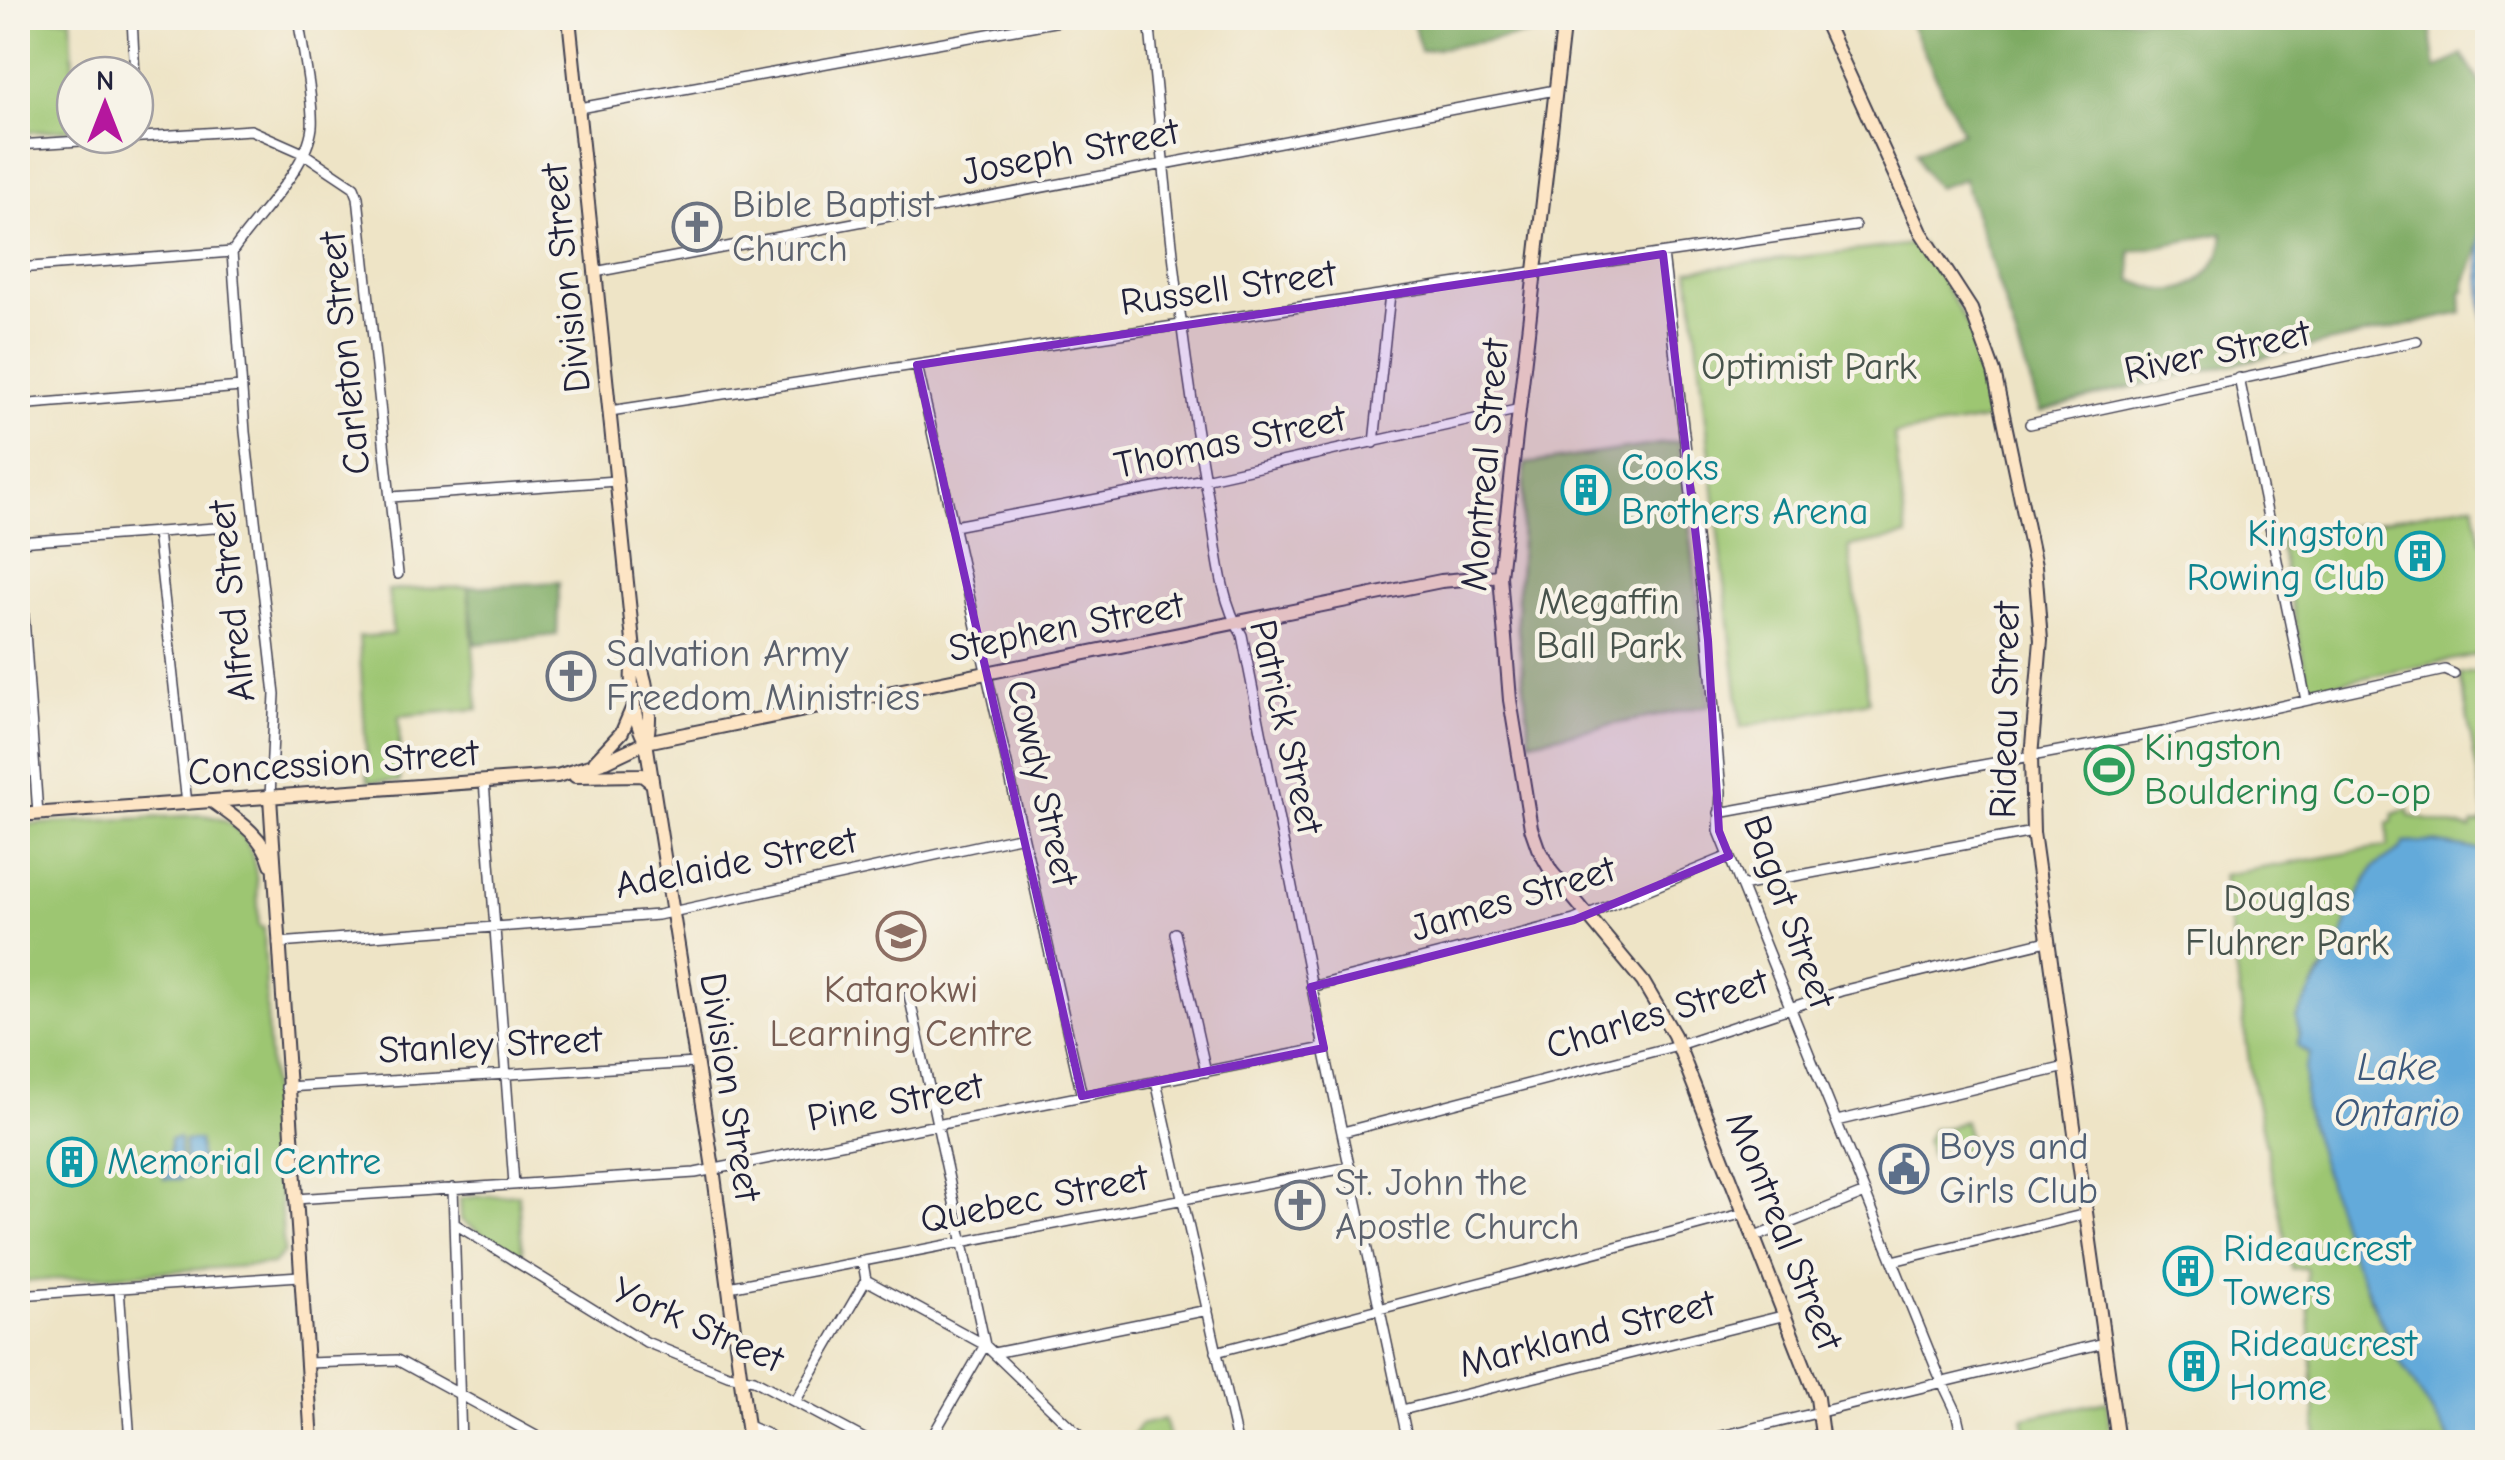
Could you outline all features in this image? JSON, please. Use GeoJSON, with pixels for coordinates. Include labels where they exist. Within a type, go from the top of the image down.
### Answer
{"type":"FeatureCollection","features":[{"type":"Feature","properties":{"kind":"main road","name":"Division Street"},"geometry":{"type":"LineString","coordinates":[[569,18],[634,651],[631,664],[640,732],[646,742]]}},
{"type":"Feature","properties":{"kind":"main road","name":"Montreal Street"},"geometry":{"type":"LineString","coordinates":[[1564,18],[1516,410],[1500,576],[1510,700],[1530,828],[1550,872],[1643,982],[1678,1045],[1786,1316],[1820,1411],[1823,1442]]}},
{"type":"Feature","properties":{"kind":"main road","name":"Rideau Street"},"geometry":{"type":"LineString","coordinates":[[1823,18],[1921,232],[1971,309],[1994,372],[2035,566],[2041,640],[2031,757],[2033,832],[2118,1442]]}},
{"type":"Feature","properties":{"kind":"main road","name":"Stephen Street"},"geometry":{"type":"LineString","coordinates":[[646,742],[1441,581],[1500,576]]}},
{"type":"Feature","properties":{"kind":"main road","name":"Division Street"},"geometry":{"type":"LineString","coordinates":[[634,651],[641,664],[649,730],[646,742],[713,1168],[749,1442]]}},
{"type":"Feature","properties":{"kind":"main road"},"geometry":{"type":"LineString","coordinates":[[590,766],[622,732],[636,700]]}},
{"type":"Feature","properties":{"kind":"main road","name":"Concession Street"},"geometry":{"type":"LineString","coordinates":[[18,815],[558,776],[646,742]]}},
{"type":"Feature","properties":{"kind":"main road"},"geometry":{"type":"LineString","coordinates":[[558,776],[642,775],[652,784]]}},
{"type":"Feature","properties":{"kind":"main road","name":"Alfred Street"},"geometry":{"type":"LineString","coordinates":[[270,797],[312,1442]]}},
{"type":"Feature","properties":{"kind":"main road"},"geometry":{"type":"LineString","coordinates":[[212,802],[255,836],[269,854],[274,879]]}},
{"type":"Feature","properties":{"kind":"street"},"geometry":{"type":"LineString","coordinates":[[132,18],[134,55]]}},
{"type":"Feature","properties":{"kind":"street"},"geometry":{"type":"LineString","coordinates":[[18,268],[232,252],[303,153],[312,126],[298,18]]}},
{"type":"Feature","properties":{"kind":"street"},"geometry":{"type":"LineString","coordinates":[[578,108],[1076,18]]}},
{"type":"Feature","properties":{"kind":"street","name":"Patrick Street"},"geometry":{"type":"LineString","coordinates":[[1149,18],[1181,324],[1204,479],[1229,611],[1242,635],[1408,1442]]}},
{"type":"Feature","properties":{"kind":"street","name":"Joseph Street"},"geometry":{"type":"LineString","coordinates":[[596,272],[1555,90]]}},
{"type":"Feature","properties":{"kind":"street","name":"Carleton Street"},"geometry":{"type":"LineString","coordinates":[[155,135],[251,130],[303,153],[354,187],[398,574]]}},
{"type":"Feature","properties":{"kind":"street","name":"Carleton Street"},"geometry":{"type":"LineString","coordinates":[[18,145],[55,142]]}},
{"type":"Feature","properties":{"kind":"street","name":"Russell Street"},"geometry":{"type":"LineString","coordinates":[[610,411],[1855,226]]}},
{"type":"Feature","properties":{"kind":"street","name":"Alfred Street"},"geometry":{"type":"LineString","coordinates":[[232,252],[241,387],[275,694],[270,797]]}},
{"type":"Feature","properties":{"kind":"street","name":"Bagot Street"},"geometry":{"type":"LineString","coordinates":[[1663,254],[1708,640],[1721,790],[1719,830],[1956,1410],[1963,1442]]}},
{"type":"Feature","properties":{"kind":"street"},"geometry":{"type":"LineString","coordinates":[[1374,443],[1390,294]]}},
{"type":"Feature","properties":{"kind":"street","name":"River Street"},"geometry":{"type":"LineString","coordinates":[[2030,424],[2417,342]]}},
{"type":"Feature","properties":{"kind":"street","name":"Cowdy Street"},"geometry":{"type":"LineString","coordinates":[[917,365],[1082,1096]]}},
{"type":"Feature","properties":{"kind":"street"},"geometry":{"type":"LineString","coordinates":[[2240,378],[2306,700]]}},
{"type":"Feature","properties":{"kind":"street"},"geometry":{"type":"LineString","coordinates":[[18,405],[241,387]]}},
{"type":"Feature","properties":{"kind":"street","name":"Thomas Street"},"geometry":{"type":"LineString","coordinates":[[954,526],[1204,479],[1516,410]]}},
{"type":"Feature","properties":{"kind":"street"},"geometry":{"type":"LineString","coordinates":[[391,497],[616,481]]}},
{"type":"Feature","properties":{"kind":"street"},"geometry":{"type":"LineString","coordinates":[[18,542],[229,528]]}},
{"type":"Feature","properties":{"kind":"street"},"geometry":{"type":"LineString","coordinates":[[158,532],[187,804]]}},
{"type":"Feature","properties":{"kind":"street"},"geometry":{"type":"LineString","coordinates":[[18,533],[38,814]]}},
{"type":"Feature","properties":{"kind":"street"},"geometry":{"type":"LineString","coordinates":[[1720,813],[2031,757],[2444,670],[2454,674]]}},
{"type":"Feature","properties":{"kind":"street"},"geometry":{"type":"LineString","coordinates":[[484,781],[514,1184]]}},
{"type":"Feature","properties":{"kind":"street"},"geometry":{"type":"LineString","coordinates":[[1740,886],[2033,832]]}},
{"type":"Feature","properties":{"kind":"street","name":"Adelaide Street"},"geometry":{"type":"LineString","coordinates":[[278,943],[672,912],[1023,836]]}},
{"type":"Feature","properties":{"kind":"street","name":"James Street"},"geometry":{"type":"LineString","coordinates":[[1312,987],[1586,915],[1729,856]]}},
{"type":"Feature","properties":{"kind":"street"},"geometry":{"type":"LineString","coordinates":[[1175,933],[1206,1072]]}},
{"type":"Feature","properties":{"kind":"street","name":"Charles Street"},"geometry":{"type":"LineString","coordinates":[[1343,1132],[1678,1045],[1790,1005],[2047,941]]}},
{"type":"Feature","properties":{"kind":"street"},"geometry":{"type":"LineString","coordinates":[[909,995],[985,1345],[929,1442]]}},
{"type":"Feature","properties":{"kind":"street","name":"Pine Street"},"geometry":{"type":"LineString","coordinates":[[296,1199],[695,1172],[1324,1048]]}},
{"type":"Feature","properties":{"kind":"street","name":"Stanley Street"},"geometry":{"type":"LineString","coordinates":[[286,1087],[696,1063]]}},
{"type":"Feature","properties":{"kind":"street"},"geometry":{"type":"LineString","coordinates":[[1837,1121],[2066,1067]]}},
{"type":"Feature","properties":{"kind":"street"},"geometry":{"type":"LineString","coordinates":[[1156,1082],[1237,1442]]}},
{"type":"Feature","properties":{"kind":"street","name":"Quebec Street"},"geometry":{"type":"LineString","coordinates":[[729,1287],[1350,1168]]}},
{"type":"Feature","properties":{"kind":"street"},"geometry":{"type":"LineString","coordinates":[[453,1188],[461,1442]]}},
{"type":"Feature","properties":{"kind":"street"},"geometry":{"type":"LineString","coordinates":[[1755,1237],[1865,1193]]}},
{"type":"Feature","properties":{"kind":"street"},"geometry":{"type":"LineString","coordinates":[[1216,1352],[1744,1214]]}},
{"type":"Feature","properties":{"kind":"street"},"geometry":{"type":"LineString","coordinates":[[1893,1260],[2086,1214]]}},
{"type":"Feature","properties":{"kind":"street","name":"York Street"},"geometry":{"type":"LineString","coordinates":[[455,1224],[646,1342],[754,1380],[870,1442]]}},
{"type":"Feature","properties":{"kind":"street"},"geometry":{"type":"LineString","coordinates":[[795,1402],[866,1280],[862,1263]]}},
{"type":"Feature","properties":{"kind":"street"},"geometry":{"type":"LineString","coordinates":[[18,1295],[300,1276]]}},
{"type":"Feature","properties":{"kind":"street"},"geometry":{"type":"LineString","coordinates":[[866,1280],[985,1345],[1086,1442]]}},
{"type":"Feature","properties":{"kind":"street"},"geometry":{"type":"LineString","coordinates":[[119,1288],[130,1442]]}},
{"type":"Feature","properties":{"kind":"street"},"geometry":{"type":"LineString","coordinates":[[994,1353],[1208,1310]]}},
{"type":"Feature","properties":{"kind":"street","name":"Markland Street"},"geometry":{"type":"LineString","coordinates":[[1402,1410],[1786,1316]]}},
{"type":"Feature","properties":{"kind":"street"},"geometry":{"type":"LineString","coordinates":[[1697,1442],[1736,1437],[1820,1411],[2104,1343]]}},
{"type":"Feature","properties":{"kind":"street"},"geometry":{"type":"LineString","coordinates":[[306,1362],[397,1360],[547,1442]]}},
{"type":"Feature","properties":{"kind":"street"},"geometry":{"type":"LineString","coordinates":[[746,1425],[777,1442]]}},
{"type":"Feature","properties":{"kind":"highlighted area"},"geometry":{"type":"Polygon","coordinates":[[[1663,254],[1708,640],[1719,831],[1729,856],[1574,920],[1311,987],[1324,1048],[1082,1096],[917,365],[1663,254]]]}},
{"type":"Feature","properties":{"kind":"green space"},"geometry":{"type":"Polygon","coordinates":[[[18,18],[71,18],[72,55],[55,55],[55,130],[18,133],[18,18]]]}},
{"type":"Feature","properties":{"kind":"green space"},"geometry":{"type":"Polygon","coordinates":[[[1412,18],[1555,18],[1553,31],[1420,51],[1412,18]]]}},
{"type":"Feature","properties":{"kind":"green space"},"geometry":{"type":"Polygon","coordinates":[[[1908,18],[2031,18],[2033,25],[2068,18],[2429,18],[2436,69],[2462,55],[2487,93],[2485,218],[2477,254],[2461,292],[2462,313],[2118,390],[2040,412],[1964,179],[1937,188],[1916,152],[1962,132],[1908,18]],[[2223,233],[2130,252],[2132,280],[2162,290],[2189,286],[2211,267],[2223,233]]]}},
{"type":"Feature","properties":{"kind":"green space","name":"Optimist Park"},"geometry":{"type":"Polygon","coordinates":[[[1921,243],[1979,346],[1996,418],[1894,435],[1907,536],[1849,547],[1869,701],[1741,727],[1689,270],[1921,243]]]}},
{"type":"Feature","properties":{"kind":"green space","name":"Megaffin Ball Park"},"geometry":{"type":"Polygon","coordinates":[[[1680,441],[1710,705],[1530,741],[1517,619],[1525,464],[1680,441]]]}},
{"type":"Feature","properties":{"kind":"green space"},"geometry":{"type":"Polygon","coordinates":[[[2474,503],[2481,541],[2487,544],[2487,629],[2482,629],[2487,634],[2486,653],[2313,688],[2307,678],[2279,541],[2474,503]]]}},
{"type":"Feature","properties":{"kind":"green space"},"geometry":{"type":"Polygon","coordinates":[[[559,582],[557,635],[475,644],[468,587],[559,582]]]}},
{"type":"Feature","properties":{"kind":"green space"},"geometry":{"type":"Polygon","coordinates":[[[468,587],[478,709],[399,716],[400,782],[368,781],[359,637],[393,634],[388,590],[468,587]]]}},
{"type":"Feature","properties":{"kind":"green space","name":"Douglas Fluhrer Park"},"geometry":{"type":"Polygon","coordinates":[[[2487,669],[2487,851],[2432,842],[2404,843],[2373,868],[2341,941],[2298,1021],[2301,1049],[2310,1054],[2367,1292],[2397,1357],[2451,1442],[2317,1442],[2306,1268],[2292,1269],[2251,1075],[2223,875],[2388,846],[2387,823],[2392,822],[2393,814],[2409,809],[2409,816],[2471,829],[2473,824],[2482,823],[2485,816],[2460,675],[2487,669]]]}},
{"type":"Feature","properties":{"kind":"green space","name":"Memorial Centre"},"geometry":{"type":"Polygon","coordinates":[[[200,815],[220,819],[235,828],[246,840],[256,872],[259,927],[264,928],[284,1252],[273,1264],[18,1282],[18,825],[200,815]]]}},
{"type":"Feature","properties":{"kind":"green space"},"geometry":{"type":"Polygon","coordinates":[[[1964,1121],[1972,1148],[1952,1154],[1949,1146],[1942,1158],[1932,1158],[1926,1141],[1932,1129],[1964,1121]]]}},
{"type":"Feature","properties":{"kind":"green space"},"geometry":{"type":"Polygon","coordinates":[[[518,1194],[523,1261],[461,1220],[460,1198],[518,1194]]]}},
{"type":"Feature","properties":{"kind":"green space"},"geometry":{"type":"Polygon","coordinates":[[[2107,1401],[2111,1442],[2028,1442],[2023,1418],[2107,1401]]]}},
{"type":"Feature","properties":{"kind":"green space"},"geometry":{"type":"Polygon","coordinates":[[[1164,1419],[1170,1442],[1128,1442],[1140,1425],[1164,1419]]]}},
{"type":"Feature","properties":{"kind":"water"},"geometry":{"type":"Polygon","coordinates":[[[2487,157],[2487,374],[2480,270],[2481,172],[2487,157]]]}},
{"type":"Feature","properties":{"kind":"water","name":"Lake Ontario"},"geometry":{"type":"Polygon","coordinates":[[[2432,842],[2487,851],[2487,1442],[2451,1442],[2397,1357],[2345,1239],[2305,1108],[2305,1069],[2310,1054],[2297,1046],[2300,1034],[2296,1018],[2341,941],[2373,868],[2404,843],[2432,842]]]}},
{"type":"Feature","properties":{"kind":"water"},"geometry":{"type":"Polygon","coordinates":[[[179,1138],[181,1164],[185,1163],[184,1141],[199,1140],[201,1177],[186,1178],[186,1170],[179,1169],[174,1173],[182,1171],[182,1179],[164,1179],[171,1172],[163,1171],[166,1162],[162,1156],[170,1152],[170,1139],[179,1138]]]}},
{"type":"Feature","properties":{"kind":"place","name":"Bible Baptist Church"},"geometry":{"type":"Point","coordinates":[697,227]}},
{"type":"Feature","properties":{"kind":"place","name":"Cooks Brothers Arena"},"geometry":{"type":"Point","coordinates":[1586,490]}},
{"type":"Feature","properties":{"kind":"place","name":"Kingston Rowing Club"},"geometry":{"type":"Point","coordinates":[2420,556]}},
{"type":"Feature","properties":{"kind":"place","name":"Salvation Army Freedom Ministries"},"geometry":{"type":"Point","coordinates":[571,676]}},
{"type":"Feature","properties":{"kind":"place","name":"Kingston Bouldering Co-op"},"geometry":{"type":"Point","coordinates":[2109,770]}},
{"type":"Feature","properties":{"kind":"place","name":"Katarokwi Learning Centre"},"geometry":{"type":"Point","coordinates":[901,936]}},
{"type":"Feature","properties":{"kind":"place","name":"Memorial Centre"},"geometry":{"type":"Point","coordinates":[72,1162]}},
{"type":"Feature","properties":{"kind":"place","name":"Boys and Girls Club"},"geometry":{"type":"Point","coordinates":[1904,1169]}},
{"type":"Feature","properties":{"kind":"place","name":"St. John the Apostle Church"},"geometry":{"type":"Point","coordinates":[1300,1205]}},
{"type":"Feature","properties":{"kind":"place","name":"Rideaucrest Towers"},"geometry":{"type":"Point","coordinates":[2188,1271]}},
{"type":"Feature","properties":{"kind":"place","name":"Rideaucrest Home"},"geometry":{"type":"Point","coordinates":[2194,1366]}}]}
